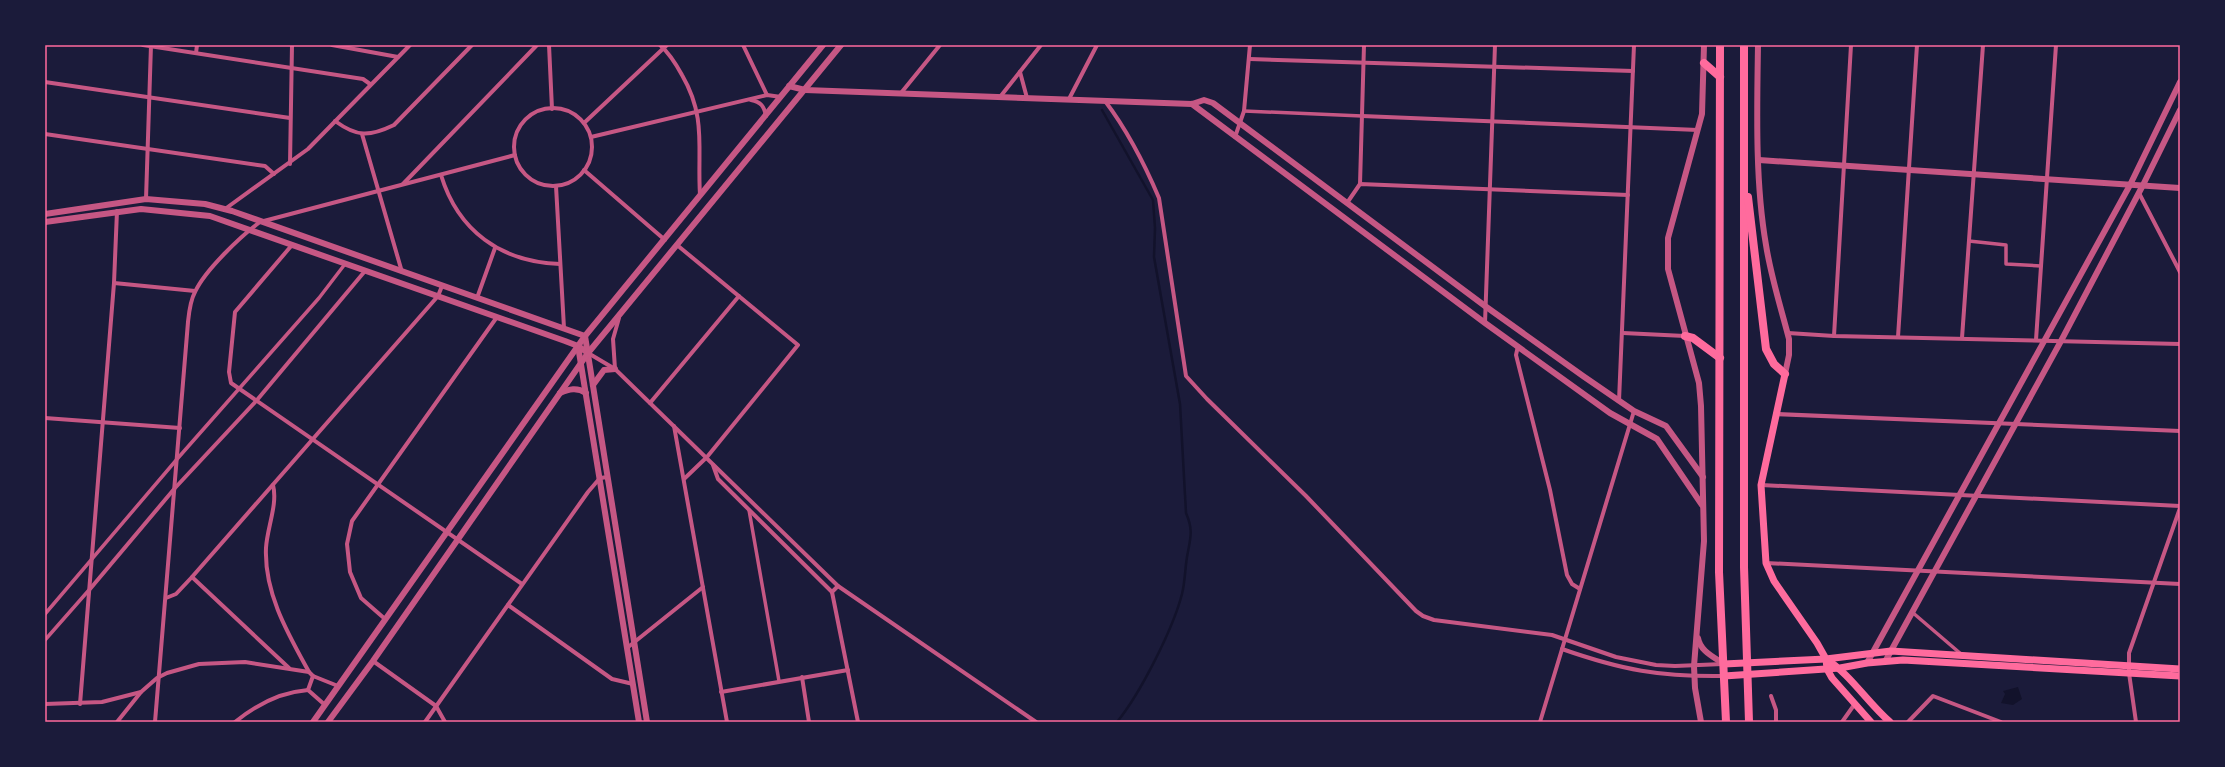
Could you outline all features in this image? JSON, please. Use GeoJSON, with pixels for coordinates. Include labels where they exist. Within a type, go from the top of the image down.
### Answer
{"type":"FeatureCollection","features":[{"type":"Feature","properties":{"kind":"main road"},"geometry":{"type":"LineString","coordinates":[[1720,45],[1719,572],[1726,722]]}},
{"type":"Feature","properties":{"kind":"main road"},"geometry":{"type":"LineString","coordinates":[[1744,45],[1744,566],[1749,722]]}},
{"type":"Feature","properties":{"kind":"main road"},"geometry":{"type":"LineString","coordinates":[[1704,63],[1720,77]]}},
{"type":"Feature","properties":{"kind":"main road"},"geometry":{"type":"LineString","coordinates":[[1744,172],[1754,231],[1766,349],[1774,364],[1784,374],[1761,485],[1766,563],[1774,580],[1817,643],[1826,659],[1827,669],[1832,678],[1854,705],[1871,722]]}},
{"type":"Feature","properties":{"kind":"main road"},"geometry":{"type":"LineString","coordinates":[[1685,336],[1693,338],[1720,358]]}},
{"type":"Feature","properties":{"kind":"main road"},"geometry":{"type":"LineString","coordinates":[[1724,664],[1826,659],[1891,651],[1962,655],[2129,669],[2180,676]]}},
{"type":"Feature","properties":{"kind":"main road"},"geometry":{"type":"LineString","coordinates":[[1826,659],[1840,668],[1871,704],[1890,722]]}},
{"type":"Feature","properties":{"kind":"main road"},"geometry":{"type":"LineString","coordinates":[[1724,676],[1840,668],[1886,660],[2129,669],[2180,669]]}},
{"type":"Feature","properties":{"kind":"street"},"geometry":{"type":"LineString","coordinates":[[144,45],[363,79],[370,84]]}},
{"type":"Feature","properties":{"kind":"street"},"geometry":{"type":"LineString","coordinates":[[196,53],[197,45]]}},
{"type":"Feature","properties":{"kind":"street"},"geometry":{"type":"LineString","coordinates":[[290,164],[292,45]]}},
{"type":"Feature","properties":{"kind":"street"},"geometry":{"type":"LineString","coordinates":[[332,45],[398,57]]}},
{"type":"Feature","properties":{"kind":"street"},"geometry":{"type":"LineString","coordinates":[[225,209],[290,164],[308,149],[370,84],[410,45]]}},
{"type":"Feature","properties":{"kind":"street"},"geometry":{"type":"LineString","coordinates":[[335,121],[352,132],[362,134],[381,131],[394,125],[472,45]]}},
{"type":"Feature","properties":{"kind":"street"},"geometry":{"type":"LineString","coordinates":[[403,184],[537,45]]}},
{"type":"Feature","properties":{"kind":"street"},"geometry":{"type":"LineString","coordinates":[[549,45],[552,109]]}},
{"type":"Feature","properties":{"kind":"street"},"geometry":{"type":"LineString","coordinates":[[743,45],[767,95]]}},
{"type":"Feature","properties":{"kind":"street"},"geometry":{"type":"LineString","coordinates":[[313,722],[585,336],[824,45]]}},
{"type":"Feature","properties":{"kind":"street"},"geometry":{"type":"LineString","coordinates":[[328,722],[373,661],[456,540],[588,353],[841,45]]}},
{"type":"Feature","properties":{"kind":"street"},"geometry":{"type":"LineString","coordinates":[[901,93],[940,45]]}},
{"type":"Feature","properties":{"kind":"street"},"geometry":{"type":"LineString","coordinates":[[1000,97],[1041,45]]}},
{"type":"Feature","properties":{"kind":"street"},"geometry":{"type":"LineString","coordinates":[[1069,99],[1097,45]]}},
{"type":"Feature","properties":{"kind":"street"},"geometry":{"type":"LineString","coordinates":[[1235,137],[1244,111],[1250,59],[1250,45]]}},
{"type":"Feature","properties":{"kind":"street"},"geometry":{"type":"LineString","coordinates":[[1347,204],[1360,184],[1364,45]]}},
{"type":"Feature","properties":{"kind":"street"},"geometry":{"type":"LineString","coordinates":[[1485,323],[1495,45]]}},
{"type":"Feature","properties":{"kind":"street"},"geometry":{"type":"LineString","coordinates":[[1619,402],[1634,45]]}},
{"type":"Feature","properties":{"kind":"street"},"geometry":{"type":"LineString","coordinates":[[1701,722],[1694,676],[1696,631],[1704,541],[1699,383],[1668,269],[1666,248],[1702,114],[1704,45]]}},
{"type":"Feature","properties":{"kind":"street"},"geometry":{"type":"LineString","coordinates":[[1758,45],[1759,160],[1766,246],[1788,333],[1790,348],[1784,374]]}},
{"type":"Feature","properties":{"kind":"street"},"geometry":{"type":"LineString","coordinates":[[1834,336],[1851,45]]}},
{"type":"Feature","properties":{"kind":"street"},"geometry":{"type":"LineString","coordinates":[[1898,337],[1917,45]]}},
{"type":"Feature","properties":{"kind":"street"},"geometry":{"type":"LineString","coordinates":[[1962,338],[1983,45]]}},
{"type":"Feature","properties":{"kind":"street"},"geometry":{"type":"LineString","coordinates":[[2036,340],[2056,45]]}},
{"type":"Feature","properties":{"kind":"street"},"geometry":{"type":"LineString","coordinates":[[146,200],[151,46]]}},
{"type":"Feature","properties":{"kind":"street"},"geometry":{"type":"LineString","coordinates":[[584,123],[664,46],[688,85],[698,112],[700,132],[700,197]]}},
{"type":"Feature","properties":{"kind":"street"},"geometry":{"type":"LineString","coordinates":[[1250,59],[1633,70]]}},
{"type":"Feature","properties":{"kind":"street"},"geometry":{"type":"LineString","coordinates":[[1020,72],[1027,98]]}},
{"type":"Feature","properties":{"kind":"street"},"geometry":{"type":"LineString","coordinates":[[45,82],[290,118]]}},
{"type":"Feature","properties":{"kind":"street"},"geometry":{"type":"LineString","coordinates":[[1868,663],[2130,185],[2180,82]]}},
{"type":"Feature","properties":{"kind":"street"},"geometry":{"type":"LineString","coordinates":[[789,86],[805,90],[1192,104],[1204,100],[1213,103],[1239,124],[1485,306],[1619,402],[1634,411],[1654,419],[1670,430],[1703,477]]}},
{"type":"Feature","properties":{"kind":"street"},"geometry":{"type":"LineString","coordinates":[[591,137],[767,95],[781,97]]}},
{"type":"Feature","properties":{"kind":"street"},"geometry":{"type":"LineString","coordinates":[[751,100],[758,101],[766,116]]}},
{"type":"Feature","properties":{"kind":"street"},"geometry":{"type":"LineString","coordinates":[[1105,101],[1115,114],[1150,177],[1159,198],[1185,371],[1192,384],[1306,496],[1423,616],[1434,620],[1552,635],[1616,657],[1656,665],[1694,666],[1724,664]]}},
{"type":"Feature","properties":{"kind":"street"},"geometry":{"type":"LineString","coordinates":[[1192,104],[1485,323],[1610,413],[1647,432],[1659,442],[1702,505]]}},
{"type":"Feature","properties":{"kind":"street"},"geometry":{"type":"LineString","coordinates":[[552,109],[570,112],[584,123],[591,137],[592,154],[584,170],[572,181],[556,186],[542,184],[531,179],[520,167],[515,155],[515,140],[522,124],[534,114],[552,109]]}},
{"type":"Feature","properties":{"kind":"street"},"geometry":{"type":"LineString","coordinates":[[1886,660],[2143,186],[2180,110]]}},
{"type":"Feature","properties":{"kind":"street"},"geometry":{"type":"LineString","coordinates":[[1244,111],[1698,130]]}},
{"type":"Feature","properties":{"kind":"street"},"geometry":{"type":"LineString","coordinates":[[45,134],[265,166],[274,174]]}},
{"type":"Feature","properties":{"kind":"street"},"geometry":{"type":"LineString","coordinates":[[362,134],[402,272]]}},
{"type":"Feature","properties":{"kind":"street"},"geometry":{"type":"LineString","coordinates":[[155,722],[157,678],[166,598],[188,322],[195,291],[220,260],[249,230],[260,222],[515,155]]}},
{"type":"Feature","properties":{"kind":"street"},"geometry":{"type":"LineString","coordinates":[[1759,160],[2180,188]]}},
{"type":"Feature","properties":{"kind":"street"},"geometry":{"type":"LineString","coordinates":[[584,170],[665,240]]}},
{"type":"Feature","properties":{"kind":"street"},"geometry":{"type":"LineString","coordinates":[[441,175],[446,191],[457,212],[476,233],[495,248],[531,260],[560,264]]}},
{"type":"Feature","properties":{"kind":"street"},"geometry":{"type":"LineString","coordinates":[[1360,184],[1490,188],[1628,195]]}},
{"type":"Feature","properties":{"kind":"street"},"geometry":{"type":"LineString","coordinates":[[556,186],[564,328]]}},
{"type":"Feature","properties":{"kind":"street"},"geometry":{"type":"LineString","coordinates":[[2139,193],[2180,272]]}},
{"type":"Feature","properties":{"kind":"street"},"geometry":{"type":"LineString","coordinates":[[45,214],[146,200],[205,204],[225,209],[585,336]]}},
{"type":"Feature","properties":{"kind":"street"},"geometry":{"type":"LineString","coordinates":[[45,222],[117,211],[141,210],[197,214],[249,230],[365,270],[578,346],[615,368],[838,586],[1036,722]]}},
{"type":"Feature","properties":{"kind":"street"},"geometry":{"type":"LineString","coordinates":[[80,704],[114,283],[117,211]]}},
{"type":"Feature","properties":{"kind":"street"},"geometry":{"type":"LineString","coordinates":[[1969,241],[2006,245],[2006,264],[2041,266]]}},
{"type":"Feature","properties":{"kind":"street"},"geometry":{"type":"LineString","coordinates":[[292,245],[235,312],[229,379],[231,383],[456,540],[522,584]]}},
{"type":"Feature","properties":{"kind":"street"},"geometry":{"type":"LineString","coordinates":[[677,245],[798,345],[707,457],[684,478]]}},
{"type":"Feature","properties":{"kind":"street"},"geometry":{"type":"LineString","coordinates":[[477,298],[495,248]]}},
{"type":"Feature","properties":{"kind":"street"},"geometry":{"type":"LineString","coordinates":[[45,614],[178,458],[241,389],[346,264]]}},
{"type":"Feature","properties":{"kind":"street"},"geometry":{"type":"LineString","coordinates":[[45,640],[175,488],[256,400],[365,270]]}},
{"type":"Feature","properties":{"kind":"street"},"geometry":{"type":"LineString","coordinates":[[114,283],[195,291]]}},
{"type":"Feature","properties":{"kind":"street"},"geometry":{"type":"LineString","coordinates":[[166,598],[176,594],[192,577],[438,296],[442,286]]}},
{"type":"Feature","properties":{"kind":"street"},"geometry":{"type":"LineString","coordinates":[[650,403],[739,296]]}},
{"type":"Feature","properties":{"kind":"street"},"geometry":{"type":"LineString","coordinates":[[615,368],[613,339],[620,315]]}},
{"type":"Feature","properties":{"kind":"street"},"geometry":{"type":"LineString","coordinates":[[386,619],[361,598],[350,572],[347,557],[349,532],[352,522],[497,317]]}},
{"type":"Feature","properties":{"kind":"street"},"geometry":{"type":"LineString","coordinates":[[1623,333],[1685,336]]}},
{"type":"Feature","properties":{"kind":"street"},"geometry":{"type":"LineString","coordinates":[[1788,333],[1834,336],[2180,344]]}},
{"type":"Feature","properties":{"kind":"street"},"geometry":{"type":"LineString","coordinates":[[585,336],[647,722]]}},
{"type":"Feature","properties":{"kind":"street"},"geometry":{"type":"LineString","coordinates":[[578,346],[639,722]]}},
{"type":"Feature","properties":{"kind":"street"},"geometry":{"type":"LineString","coordinates":[[1518,346],[1516,355],[1550,490],[1567,574],[1572,584],[1580,589]]}},
{"type":"Feature","properties":{"kind":"street"},"geometry":{"type":"LineString","coordinates":[[593,385],[604,370],[615,368]]}},
{"type":"Feature","properties":{"kind":"street"},"geometry":{"type":"LineString","coordinates":[[560,393],[572,389],[586,393]]}},
{"type":"Feature","properties":{"kind":"street"},"geometry":{"type":"LineString","coordinates":[[1540,722],[1634,411]]}},
{"type":"Feature","properties":{"kind":"street"},"geometry":{"type":"LineString","coordinates":[[1775,414],[2180,431]]}},
{"type":"Feature","properties":{"kind":"street"},"geometry":{"type":"LineString","coordinates":[[45,418],[180,428]]}},
{"type":"Feature","properties":{"kind":"street"},"geometry":{"type":"LineString","coordinates":[[674,426],[727,722]]}},
{"type":"Feature","properties":{"kind":"street"},"geometry":{"type":"LineString","coordinates":[[712,462],[718,479],[832,592],[858,722]]}},
{"type":"Feature","properties":{"kind":"street"},"geometry":{"type":"LineString","coordinates":[[424,722],[522,584],[600,478],[608,477]]}},
{"type":"Feature","properties":{"kind":"street"},"geometry":{"type":"LineString","coordinates":[[273,484],[276,494],[267,534],[266,550],[269,579],[279,614],[309,672],[313,676],[338,686]]}},
{"type":"Feature","properties":{"kind":"street"},"geometry":{"type":"LineString","coordinates":[[1761,485],[2180,507],[2129,653],[2129,669],[2136,722]]}},
{"type":"Feature","properties":{"kind":"street"},"geometry":{"type":"LineString","coordinates":[[752,501],[749,510],[779,680]]}},
{"type":"Feature","properties":{"kind":"street"},"geometry":{"type":"LineString","coordinates":[[1766,563],[2180,584]]}},
{"type":"Feature","properties":{"kind":"street"},"geometry":{"type":"LineString","coordinates":[[192,577],[289,668]]}},
{"type":"Feature","properties":{"kind":"street"},"geometry":{"type":"LineString","coordinates":[[832,592],[838,586]]}},
{"type":"Feature","properties":{"kind":"street"},"geometry":{"type":"LineString","coordinates":[[627,648],[703,587]]}},
{"type":"Feature","properties":{"kind":"street"},"geometry":{"type":"LineString","coordinates":[[508,605],[612,679],[633,684]]}},
{"type":"Feature","properties":{"kind":"street"},"geometry":{"type":"LineString","coordinates":[[1912,612],[1962,655]]}},
{"type":"Feature","properties":{"kind":"street"},"geometry":{"type":"LineString","coordinates":[[1696,631],[1701,647],[1724,664]]}},
{"type":"Feature","properties":{"kind":"street"},"geometry":{"type":"LineString","coordinates":[[1562,649],[1619,668],[1662,675],[1724,676]]}},
{"type":"Feature","properties":{"kind":"street"},"geometry":{"type":"LineString","coordinates":[[373,661],[436,706],[445,722]]}},
{"type":"Feature","properties":{"kind":"street"},"geometry":{"type":"LineString","coordinates":[[117,722],[142,692],[157,678],[179,668],[215,663],[245,662],[309,672]]}},
{"type":"Feature","properties":{"kind":"street"},"geometry":{"type":"LineString","coordinates":[[721,692],[779,680],[848,670]]}},
{"type":"Feature","properties":{"kind":"street"},"geometry":{"type":"LineString","coordinates":[[308,690],[313,676]]}},
{"type":"Feature","properties":{"kind":"street"},"geometry":{"type":"LineString","coordinates":[[802,677],[809,722]]}},
{"type":"Feature","properties":{"kind":"street"},"geometry":{"type":"LineString","coordinates":[[235,722],[250,710],[292,692],[308,690],[325,705]]}},
{"type":"Feature","properties":{"kind":"street"},"geometry":{"type":"LineString","coordinates":[[45,704],[80,704],[102,702],[142,692]]}},
{"type":"Feature","properties":{"kind":"street"},"geometry":{"type":"LineString","coordinates":[[1771,696],[1776,710],[1776,722]]}},
{"type":"Feature","properties":{"kind":"street"},"geometry":{"type":"LineString","coordinates":[[1908,722],[1933,696],[2001,722]]}},
{"type":"Feature","properties":{"kind":"street"},"geometry":{"type":"LineString","coordinates":[[1842,722],[1854,705]]}},
{"type":"Feature","properties":{"kind":"shaded area"},"geometry":{"type":"Polygon","coordinates":[[[2018,687],[2022,699],[2013,705],[2001,703],[2005,694],[2003,691],[2018,687]]]}},
{"type":"Feature","properties":{"kind":"waterway"},"geometry":{"type":"LineString","coordinates":[[1102,110],[1153,200],[1155,228],[1154,257],[1180,404],[1186,513],[1191,530],[1183,589],[1178,608],[1155,661],[1136,695],[1117,722]]}}]}
